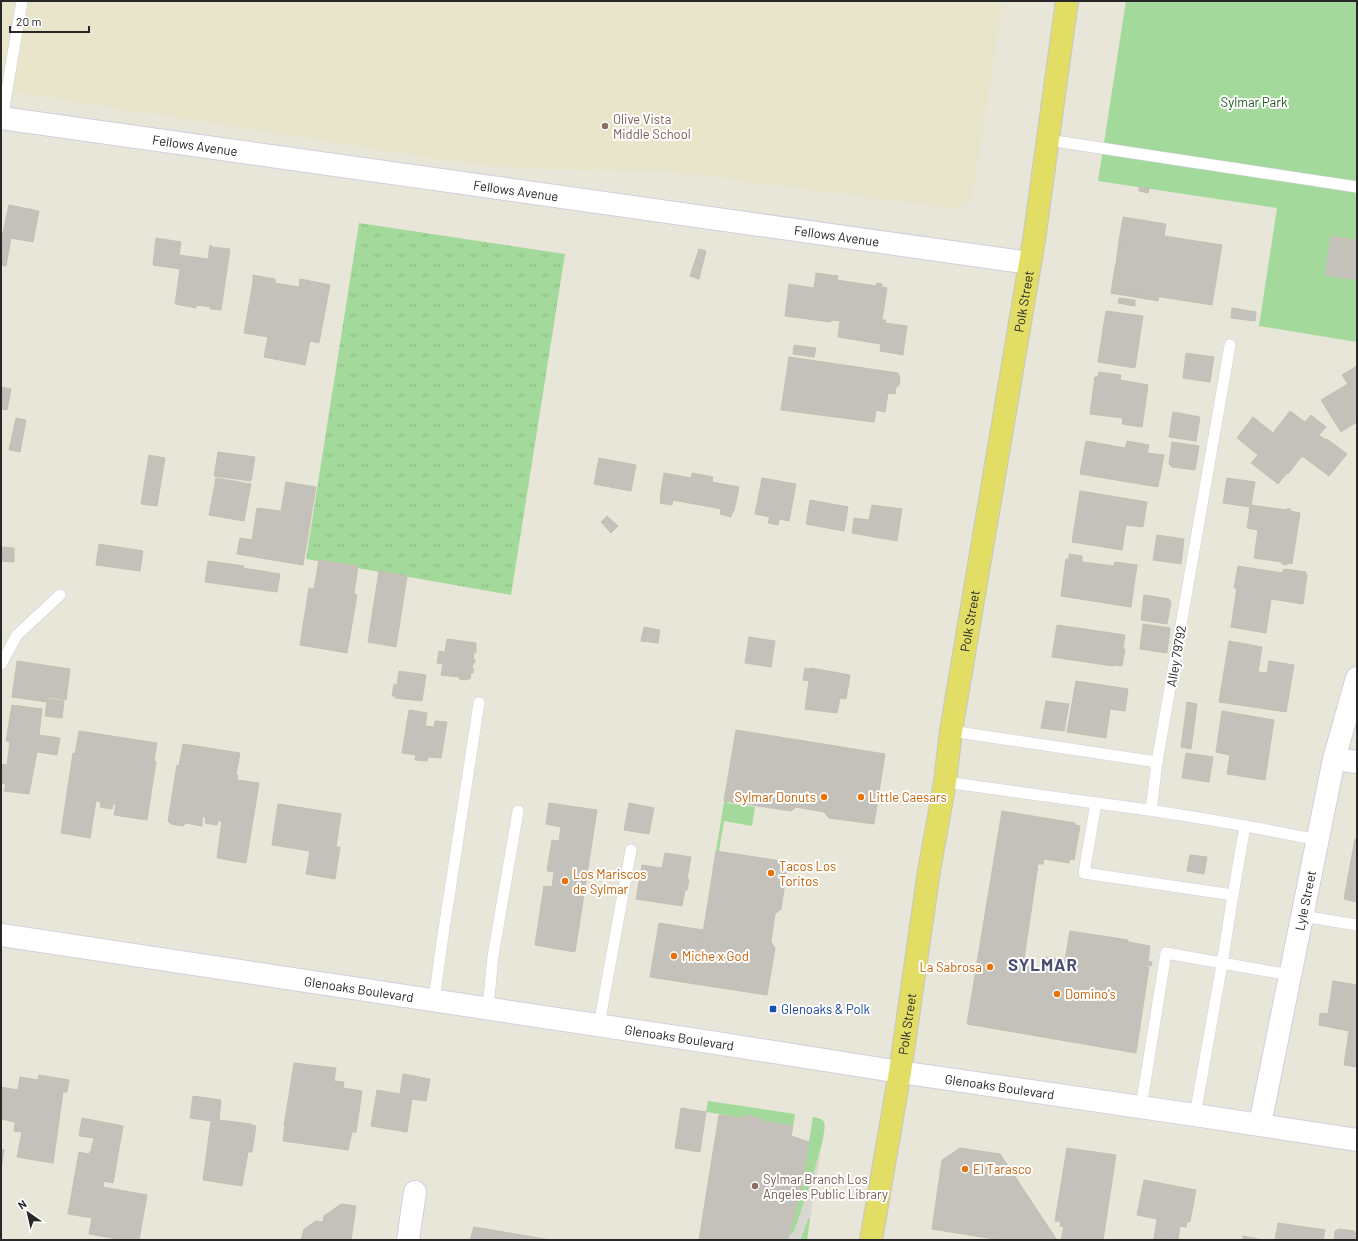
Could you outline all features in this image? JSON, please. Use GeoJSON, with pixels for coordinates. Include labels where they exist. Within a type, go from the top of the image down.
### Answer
{"type":"FeatureCollection","features":[{"type":"Feature","properties":{"kind":"main road","name":"Polk Street"},"geometry":{"type":"LineString","coordinates":[[871,1240],[900,1072],[928,871],[1030,263],[1067,1]]}},
{"type":"Feature","properties":{"kind":"street","name":"Fellows Avenue"},"geometry":{"type":"LineString","coordinates":[[1,118],[1030,263]]}},
{"type":"Feature","properties":{"kind":"street","name":"Lyle Street"},"geometry":{"type":"LineString","coordinates":[[1260,1124],[1334,759],[1357,678]]}},
{"type":"Feature","properties":{"kind":"street"},"geometry":{"type":"LineString","coordinates":[[1334,759],[1357,762]]}},
{"type":"Feature","properties":{"kind":"street","name":"Glenoaks Boulevard"},"geometry":{"type":"LineString","coordinates":[[1,935],[488,1008],[900,1072],[1260,1124],[1357,1140]]}},
{"type":"Feature","properties":{"kind":"street"},"geometry":{"type":"LineString","coordinates":[[408,1240],[415,1192]]}},
{"type":"Feature","properties":{"kind":"lane"},"geometry":{"type":"LineString","coordinates":[[1,118],[22,1]]}},
{"type":"Feature","properties":{"kind":"lane"},"geometry":{"type":"LineString","coordinates":[[1048,140],[1357,187]]}},
{"type":"Feature","properties":{"kind":"lane","name":"Alley 79792"},"geometry":{"type":"LineString","coordinates":[[1151,810],[1157,762],[1230,345]]}},
{"type":"Feature","properties":{"kind":"lane"},"geometry":{"type":"LineString","coordinates":[[1,664],[17,635],[60,595]]}},
{"type":"Feature","properties":{"kind":"lane"},"geometry":{"type":"LineString","coordinates":[[434,1000],[479,703]]}},
{"type":"Feature","properties":{"kind":"lane"},"geometry":{"type":"LineString","coordinates":[[951,731],[1157,762]]}},
{"type":"Feature","properties":{"kind":"lane"},"geometry":{"type":"LineString","coordinates":[[944,782],[1151,810],[1318,840]]}},
{"type":"Feature","properties":{"kind":"lane"},"geometry":{"type":"LineString","coordinates":[[1096,803],[1084,873],[1233,895]]}},
{"type":"Feature","properties":{"kind":"lane"},"geometry":{"type":"LineString","coordinates":[[488,1008],[494,956],[518,811]]}},
{"type":"Feature","properties":{"kind":"lane"},"geometry":{"type":"LineString","coordinates":[[1195,1115],[1245,826]]}},
{"type":"Feature","properties":{"kind":"lane"},"geometry":{"type":"LineString","coordinates":[[599,1025],[631,850]]}},
{"type":"Feature","properties":{"kind":"lane"},"geometry":{"type":"LineString","coordinates":[[1302,916],[1357,924]]}},
{"type":"Feature","properties":{"kind":"lane"},"geometry":{"type":"LineString","coordinates":[[1142,1107],[1166,953],[1290,975]]}},
{"type":"Feature","properties":{"kind":"shaded area","name":"Olive Vista Middle School"},"geometry":{"type":"Polygon","coordinates":[[[1,1],[1003,1],[973,192],[964,204],[957,208],[950,208],[690,174],[654,171],[553,170],[471,164],[1,90],[1,1]]]}},
{"type":"Feature","properties":{"kind":"shaded area"},"geometry":{"type":"Polygon","coordinates":[[[821,1151],[810,1219],[808,1219],[800,1240],[788,1240],[789,1236],[794,1232],[821,1151]]]}},
{"type":"Feature","properties":{"kind":"green space","name":"Sylmar Park"},"geometry":{"type":"Polygon","coordinates":[[[1126,1],[1357,1],[1357,342],[1259,326],[1277,208],[1098,181],[1126,1]]]}},
{"type":"Feature","properties":{"kind":"green space"},"geometry":{"type":"Polygon","coordinates":[[[359,223],[565,254],[511,595],[306,559],[359,223]]]}},
{"type":"Feature","properties":{"kind":"green space"},"geometry":{"type":"Polygon","coordinates":[[[725,796],[728,796],[727,803],[755,807],[752,826],[724,821],[719,851],[716,851],[725,796]]]}},
{"type":"Feature","properties":{"kind":"green space"},"geometry":{"type":"Polygon","coordinates":[[[708,1101],[795,1114],[793,1126],[706,1112],[708,1101]]]}},
{"type":"Feature","properties":{"kind":"green space"},"geometry":{"type":"Polygon","coordinates":[[[813,1117],[821,1119],[824,1122],[822,1142],[813,1175],[794,1232],[789,1236],[805,1173],[813,1117]]]}},
{"type":"Feature","properties":{"kind":"green space"},"geometry":{"type":"Polygon","coordinates":[[[808,1218],[810,1219],[807,1240],[800,1240],[808,1218]]]}},
{"type":"Feature","properties":{"kind":"building"},"geometry":{"type":"Polygon","coordinates":[[[1139,187],[1149,188],[1148,193],[1139,191],[1139,187]]]}},
{"type":"Feature","properties":{"kind":"building"},"geometry":{"type":"Polygon","coordinates":[[[9,205],[39,211],[33,242],[11,238],[6,266],[1,265],[1,233],[3,233],[9,205]]]}},
{"type":"Feature","properties":{"kind":"building"},"geometry":{"type":"Polygon","coordinates":[[[1123,217],[1166,224],[1164,236],[1222,245],[1212,305],[1117,290],[1121,268],[1115,267],[1116,264],[1122,265],[1125,242],[1119,241],[1123,217]]]}},
{"type":"Feature","properties":{"kind":"building"},"geometry":{"type":"Polygon","coordinates":[[[1331,236],[1357,240],[1357,280],[1325,275],[1331,236]]]}},
{"type":"Feature","properties":{"kind":"building"},"geometry":{"type":"Polygon","coordinates":[[[156,238],[181,242],[179,255],[208,259],[210,245],[212,247],[230,249],[221,310],[196,305],[196,308],[175,304],[180,269],[153,265],[156,238]]]}},
{"type":"Feature","properties":{"kind":"building"},"geometry":{"type":"Polygon","coordinates":[[[1119,241],[1125,242],[1122,265],[1116,264],[1119,241]]]}},
{"type":"Feature","properties":{"kind":"building"},"geometry":{"type":"Polygon","coordinates":[[[699,249],[706,251],[699,279],[690,276],[699,249]]]}},
{"type":"Feature","properties":{"kind":"building"},"geometry":{"type":"Polygon","coordinates":[[[1115,267],[1121,268],[1117,290],[1159,296],[1158,301],[1111,293],[1115,267]]]}},
{"type":"Feature","properties":{"kind":"building"},"geometry":{"type":"Polygon","coordinates":[[[816,273],[838,276],[837,280],[876,286],[877,283],[882,284],[882,287],[887,288],[882,320],[886,320],[885,323],[907,326],[903,355],[880,351],[881,344],[838,337],[840,321],[831,320],[831,322],[785,316],[789,284],[814,288],[816,273]]]}},
{"type":"Feature","properties":{"kind":"building"},"geometry":{"type":"Polygon","coordinates":[[[253,275],[275,279],[275,283],[299,287],[300,279],[330,285],[319,343],[310,341],[305,365],[264,357],[268,337],[244,333],[253,275]]]}},
{"type":"Feature","properties":{"kind":"building"},"geometry":{"type":"Polygon","coordinates":[[[1119,298],[1135,300],[1135,306],[1118,303],[1119,298]]]}},
{"type":"Feature","properties":{"kind":"building"},"geometry":{"type":"Polygon","coordinates":[[[1232,308],[1256,312],[1255,321],[1231,318],[1232,308]]]}},
{"type":"Feature","properties":{"kind":"building"},"geometry":{"type":"Polygon","coordinates":[[[1106,311],[1143,316],[1135,368],[1098,362],[1106,311]]]}},
{"type":"Feature","properties":{"kind":"building"},"geometry":{"type":"Polygon","coordinates":[[[794,345],[816,348],[814,357],[793,354],[794,345]]]}},
{"type":"Feature","properties":{"kind":"building"},"geometry":{"type":"Polygon","coordinates":[[[1186,353],[1214,357],[1210,382],[1183,378],[1186,353]]]}},
{"type":"Feature","properties":{"kind":"building"},"geometry":{"type":"Polygon","coordinates":[[[789,357],[898,373],[900,378],[899,385],[896,387],[895,394],[888,393],[885,412],[876,410],[874,422],[781,410],[789,357]]]}},
{"type":"Feature","properties":{"kind":"building"},"geometry":{"type":"Polygon","coordinates":[[[1357,366],[1357,422],[1341,432],[1321,400],[1348,384],[1342,375],[1357,366]]]}},
{"type":"Feature","properties":{"kind":"building"},"geometry":{"type":"Polygon","coordinates":[[[1099,372],[1121,375],[1120,380],[1148,385],[1142,427],[1122,424],[1123,418],[1090,414],[1095,377],[1098,377],[1099,372]]]}},
{"type":"Feature","properties":{"kind":"building"},"geometry":{"type":"Polygon","coordinates":[[[1,387],[11,389],[7,410],[1,409],[1,387]]]}},
{"type":"Feature","properties":{"kind":"building"},"geometry":{"type":"Polygon","coordinates":[[[1290,411],[1305,422],[1311,415],[1326,427],[1319,435],[1347,454],[1329,476],[1302,456],[1278,484],[1251,463],[1258,455],[1237,438],[1253,417],[1273,433],[1290,411]]]}},
{"type":"Feature","properties":{"kind":"building"},"geometry":{"type":"Polygon","coordinates":[[[1173,412],[1200,417],[1196,441],[1169,437],[1173,412]]]}},
{"type":"Feature","properties":{"kind":"building"},"geometry":{"type":"Polygon","coordinates":[[[16,418],[26,420],[20,452],[9,450],[16,418]]]}},
{"type":"Feature","properties":{"kind":"building"},"geometry":{"type":"Polygon","coordinates":[[[1086,441],[1125,448],[1127,441],[1149,445],[1147,453],[1164,455],[1158,487],[1080,474],[1086,441]]]}},
{"type":"Feature","properties":{"kind":"building"},"geometry":{"type":"Polygon","coordinates":[[[1172,442],[1199,446],[1195,470],[1172,467],[1169,464],[1172,442]]]}},
{"type":"Feature","properties":{"kind":"building"},"geometry":{"type":"Polygon","coordinates":[[[218,452],[255,457],[251,481],[214,476],[218,452]]]}},
{"type":"Feature","properties":{"kind":"building"},"geometry":{"type":"Polygon","coordinates":[[[149,455],[165,458],[157,506],[141,504],[149,455]]]}},
{"type":"Feature","properties":{"kind":"building"},"geometry":{"type":"Polygon","coordinates":[[[599,458],[636,465],[631,491],[594,484],[599,458]]]}},
{"type":"Feature","properties":{"kind":"building"},"geometry":{"type":"Polygon","coordinates":[[[664,473],[691,478],[692,473],[713,477],[712,482],[739,487],[734,511],[731,517],[720,514],[721,509],[673,500],[672,505],[660,503],[664,473]]]}},
{"type":"Feature","properties":{"kind":"building"},"geometry":{"type":"Polygon","coordinates":[[[216,478],[251,484],[244,521],[209,515],[216,478]]]}},
{"type":"Feature","properties":{"kind":"building"},"geometry":{"type":"Polygon","coordinates":[[[762,478],[796,484],[789,521],[779,519],[778,525],[768,523],[770,517],[755,514],[762,478]]]}},
{"type":"Feature","properties":{"kind":"building"},"geometry":{"type":"Polygon","coordinates":[[[1227,478],[1255,482],[1251,505],[1286,510],[1291,509],[1290,511],[1300,513],[1292,564],[1287,563],[1287,565],[1282,564],[1282,562],[1254,558],[1258,530],[1247,528],[1250,507],[1223,503],[1227,478]]]}},
{"type":"Feature","properties":{"kind":"building"},"geometry":{"type":"Polygon","coordinates":[[[286,482],[316,487],[303,565],[237,554],[240,538],[252,540],[257,508],[281,511],[286,482]]]}},
{"type":"Feature","properties":{"kind":"building"},"geometry":{"type":"Polygon","coordinates":[[[1080,491],[1147,502],[1143,527],[1126,525],[1122,550],[1072,542],[1080,491]]]}},
{"type":"Feature","properties":{"kind":"building"},"geometry":{"type":"Polygon","coordinates":[[[810,500],[848,507],[844,531],[806,524],[810,500]]]}},
{"type":"Feature","properties":{"kind":"building"},"geometry":{"type":"Polygon","coordinates":[[[872,505],[902,509],[897,541],[852,533],[854,518],[869,520],[872,505]]]}},
{"type":"Feature","properties":{"kind":"building"},"geometry":{"type":"Polygon","coordinates":[[[607,516],[618,526],[611,533],[601,522],[607,516]]]}},
{"type":"Feature","properties":{"kind":"building"},"geometry":{"type":"Polygon","coordinates":[[[1157,535],[1184,539],[1181,564],[1153,560],[1157,535]]]}},
{"type":"Feature","properties":{"kind":"building"},"geometry":{"type":"Polygon","coordinates":[[[99,544],[143,551],[140,571],[96,565],[99,544]]]}},
{"type":"Feature","properties":{"kind":"building"},"geometry":{"type":"Polygon","coordinates":[[[1,547],[14,548],[14,562],[1,561],[1,547]]]}},
{"type":"Feature","properties":{"kind":"building"},"geometry":{"type":"Polygon","coordinates":[[[1069,554],[1082,556],[1082,562],[1114,566],[1115,562],[1137,565],[1131,607],[1061,596],[1066,559],[1069,559],[1069,554]]]}},
{"type":"Feature","properties":{"kind":"building"},"geometry":{"type":"Polygon","coordinates":[[[319,560],[358,566],[354,594],[357,595],[347,653],[300,645],[309,588],[314,589],[319,560]]]}},
{"type":"Feature","properties":{"kind":"building"},"geometry":{"type":"Polygon","coordinates":[[[208,561],[244,566],[243,568],[280,574],[277,592],[205,582],[208,561]]]}},
{"type":"Feature","properties":{"kind":"building"},"geometry":{"type":"Polygon","coordinates":[[[1238,566],[1282,573],[1284,569],[1306,572],[1307,575],[1303,604],[1271,599],[1266,633],[1231,627],[1237,588],[1234,588],[1238,566]]]}},
{"type":"Feature","properties":{"kind":"building"},"geometry":{"type":"Polygon","coordinates":[[[379,571],[407,576],[396,647],[368,642],[379,571]]]}},
{"type":"Feature","properties":{"kind":"building"},"geometry":{"type":"Polygon","coordinates":[[[1144,595],[1169,599],[1171,602],[1167,624],[1141,620],[1144,595]]]}},
{"type":"Feature","properties":{"kind":"building"},"geometry":{"type":"Polygon","coordinates":[[[1143,624],[1170,628],[1167,653],[1140,649],[1143,624]]]}},
{"type":"Feature","properties":{"kind":"building"},"geometry":{"type":"Polygon","coordinates":[[[1057,625],[1125,635],[1123,649],[1125,649],[1122,666],[1052,657],[1057,625]]]}},
{"type":"Feature","properties":{"kind":"building"},"geometry":{"type":"Polygon","coordinates":[[[644,627],[660,630],[658,643],[641,641],[644,627]]]}},
{"type":"Feature","properties":{"kind":"building"},"geometry":{"type":"Polygon","coordinates":[[[749,637],[775,641],[771,667],[745,663],[749,637]]]}},
{"type":"Feature","properties":{"kind":"building"},"geometry":{"type":"Polygon","coordinates":[[[447,639],[476,643],[476,653],[474,652],[473,659],[475,660],[475,663],[473,663],[472,669],[474,669],[473,673],[471,673],[470,679],[466,680],[459,679],[460,677],[441,675],[443,664],[437,663],[439,651],[445,652],[447,639]]]}},
{"type":"Feature","properties":{"kind":"building"},"geometry":{"type":"Polygon","coordinates":[[[1229,641],[1262,647],[1258,672],[1267,673],[1269,661],[1294,665],[1286,712],[1219,702],[1229,641]]]}},
{"type":"Feature","properties":{"kind":"building"},"geometry":{"type":"Polygon","coordinates":[[[17,661],[70,669],[66,700],[48,697],[48,699],[64,701],[62,718],[45,716],[47,702],[12,697],[17,661]]]}},
{"type":"Feature","properties":{"kind":"building"},"geometry":{"type":"Polygon","coordinates":[[[805,668],[850,675],[846,699],[840,698],[837,713],[805,709],[809,681],[803,680],[805,668]]]}},
{"type":"Feature","properties":{"kind":"building"},"geometry":{"type":"Polygon","coordinates":[[[399,671],[426,675],[422,701],[395,698],[396,696],[392,696],[394,684],[397,685],[399,671]]]}},
{"type":"Feature","properties":{"kind":"building"},"geometry":{"type":"Polygon","coordinates":[[[1076,681],[1128,689],[1125,711],[1110,709],[1106,738],[1067,732],[1076,681]]]}},
{"type":"Feature","properties":{"kind":"building"},"geometry":{"type":"Polygon","coordinates":[[[1046,701],[1069,704],[1064,731],[1041,728],[1046,701]]]}},
{"type":"Feature","properties":{"kind":"building"},"geometry":{"type":"Polygon","coordinates":[[[1187,702],[1197,704],[1191,749],[1181,747],[1187,702]]]}},
{"type":"Feature","properties":{"kind":"building"},"geometry":{"type":"Polygon","coordinates":[[[12,705],[42,709],[39,735],[60,738],[57,755],[37,752],[29,794],[4,791],[6,784],[1,783],[1,764],[7,765],[10,742],[6,741],[12,705]]]}},
{"type":"Feature","properties":{"kind":"building"},"geometry":{"type":"Polygon","coordinates":[[[409,710],[427,713],[425,726],[434,727],[435,721],[447,722],[441,758],[428,757],[427,761],[415,760],[416,755],[402,753],[409,710]]]}},
{"type":"Feature","properties":{"kind":"building"},"geometry":{"type":"Polygon","coordinates":[[[1222,711],[1274,720],[1265,780],[1227,774],[1230,755],[1216,752],[1222,711]]]}},
{"type":"Feature","properties":{"kind":"building"},"geometry":{"type":"Polygon","coordinates":[[[736,730],[885,754],[874,824],[829,818],[824,812],[796,807],[791,811],[724,801],[736,730]]]}},
{"type":"Feature","properties":{"kind":"building"},"geometry":{"type":"Polygon","coordinates":[[[79,731],[157,743],[154,761],[156,762],[147,820],[114,815],[116,804],[113,804],[112,809],[100,807],[101,802],[96,801],[90,838],[61,833],[73,753],[75,754],[79,731]]]}},
{"type":"Feature","properties":{"kind":"building"},"geometry":{"type":"Polygon","coordinates":[[[183,744],[240,753],[236,775],[238,775],[237,780],[259,783],[246,863],[217,858],[222,821],[218,821],[217,825],[205,823],[206,817],[202,817],[202,826],[186,823],[183,826],[171,824],[168,821],[177,765],[179,766],[183,744]]]}},
{"type":"Feature","properties":{"kind":"building"},"geometry":{"type":"Polygon","coordinates":[[[1186,753],[1213,757],[1209,782],[1182,778],[1186,753]]]}},
{"type":"Feature","properties":{"kind":"building"},"geometry":{"type":"Polygon","coordinates":[[[549,803],[597,810],[575,952],[535,945],[544,886],[552,887],[554,872],[547,871],[552,840],[559,841],[561,827],[546,824],[549,803]]]}},
{"type":"Feature","properties":{"kind":"building"},"geometry":{"type":"Polygon","coordinates":[[[629,803],[654,808],[649,834],[624,830],[629,803]]]}},
{"type":"Feature","properties":{"kind":"building"},"geometry":{"type":"Polygon","coordinates":[[[278,804],[341,814],[336,847],[340,847],[335,879],[306,874],[310,851],[272,845],[278,804]]]}},
{"type":"Feature","properties":{"kind":"building"},"geometry":{"type":"Polygon","coordinates":[[[1002,811],[1075,823],[1075,825],[1080,826],[1074,860],[1070,859],[1069,863],[1044,859],[1043,864],[1038,864],[1023,966],[1043,969],[1045,957],[1065,960],[1070,931],[1128,940],[1128,942],[1150,946],[1148,961],[1152,962],[1151,966],[1146,965],[1146,967],[1149,967],[1136,1053],[967,1024],[1002,811]]]}},
{"type":"Feature","properties":{"kind":"building"},"geometry":{"type":"Polygon","coordinates":[[[1355,839],[1357,839],[1357,902],[1344,899],[1355,839]]]}},
{"type":"Feature","properties":{"kind":"building"},"geometry":{"type":"Polygon","coordinates":[[[716,851],[788,862],[781,909],[775,914],[771,942],[775,948],[767,995],[695,984],[716,851]]]}},
{"type":"Feature","properties":{"kind":"building"},"geometry":{"type":"Polygon","coordinates":[[[665,853],[691,857],[687,879],[689,880],[687,890],[685,890],[682,906],[636,899],[642,865],[662,868],[665,853]]]}},
{"type":"Feature","properties":{"kind":"building"},"geometry":{"type":"Polygon","coordinates":[[[1190,855],[1207,857],[1204,874],[1187,871],[1190,855]]]}},
{"type":"Feature","properties":{"kind":"building"},"geometry":{"type":"Polygon","coordinates":[[[659,923],[703,930],[695,984],[650,977],[659,923]]]}},
{"type":"Feature","properties":{"kind":"building"},"geometry":{"type":"Polygon","coordinates":[[[1333,981],[1357,985],[1357,1067],[1344,1065],[1349,1031],[1319,1025],[1320,1013],[1328,1014],[1333,981]]]}},
{"type":"Feature","properties":{"kind":"building"},"geometry":{"type":"Polygon","coordinates":[[[294,1063],[336,1068],[334,1081],[344,1082],[343,1088],[362,1091],[356,1132],[352,1132],[348,1150],[283,1141],[294,1063]]]}},
{"type":"Feature","properties":{"kind":"building"},"geometry":{"type":"Polygon","coordinates":[[[403,1074],[430,1079],[426,1101],[412,1099],[407,1132],[371,1126],[377,1090],[400,1094],[403,1074]]]}},
{"type":"Feature","properties":{"kind":"building"},"geometry":{"type":"Polygon","coordinates":[[[39,1075],[69,1080],[67,1092],[63,1092],[53,1163],[17,1157],[22,1132],[14,1131],[15,1122],[1,1119],[1,1087],[18,1090],[20,1077],[38,1080],[39,1075]]]}},
{"type":"Feature","properties":{"kind":"building"},"geometry":{"type":"Polygon","coordinates":[[[193,1096],[221,1100],[219,1120],[256,1126],[252,1152],[248,1152],[242,1186],[203,1180],[211,1121],[190,1118],[193,1096]]]}},
{"type":"Feature","properties":{"kind":"building"},"geometry":{"type":"Polygon","coordinates":[[[681,1108],[706,1112],[700,1152],[675,1148],[681,1108]]]}},
{"type":"Feature","properties":{"kind":"building","name":"Sylmar Branch Los Angeles Public Library"},"geometry":{"type":"Polygon","coordinates":[[[719,1115],[744,1118],[745,1115],[762,1119],[762,1121],[793,1126],[791,1136],[809,1142],[805,1172],[788,1240],[699,1240],[719,1115]]]}},
{"type":"Feature","properties":{"kind":"building"},"geometry":{"type":"Polygon","coordinates":[[[82,1118],[123,1126],[113,1183],[104,1181],[103,1187],[147,1195],[139,1240],[124,1240],[89,1234],[92,1218],[68,1214],[79,1152],[89,1154],[94,1138],[79,1136],[82,1118]]]}},
{"type":"Feature","properties":{"kind":"building"},"geometry":{"type":"Polygon","coordinates":[[[960,1148],[1000,1154],[1057,1240],[1000,1240],[932,1229],[942,1160],[960,1148]]]}},
{"type":"Feature","properties":{"kind":"building"},"geometry":{"type":"Polygon","coordinates":[[[1067,1148],[1116,1155],[1103,1240],[1061,1240],[1064,1227],[1060,1226],[1061,1222],[1055,1221],[1067,1148]]]}},
{"type":"Feature","properties":{"kind":"building"},"geometry":{"type":"Polygon","coordinates":[[[1,1149],[4,1150],[1,1170],[1,1149]]]}},
{"type":"Feature","properties":{"kind":"building"},"geometry":{"type":"Polygon","coordinates":[[[1144,1180],[1196,1190],[1190,1222],[1187,1222],[1186,1227],[1180,1226],[1178,1240],[1154,1239],[1157,1219],[1137,1215],[1144,1180]]]}},
{"type":"Feature","properties":{"kind":"building"},"geometry":{"type":"Polygon","coordinates":[[[341,1204],[356,1206],[351,1240],[301,1240],[304,1229],[316,1221],[323,1222],[324,1216],[341,1204]]]}},
{"type":"Feature","properties":{"kind":"building"},"geometry":{"type":"Polygon","coordinates":[[[1278,1223],[1325,1230],[1323,1240],[1275,1240],[1278,1223]]]}},
{"type":"Feature","properties":{"kind":"building"},"geometry":{"type":"Polygon","coordinates":[[[474,1227],[551,1240],[470,1240],[474,1227]]]}},
{"type":"Feature","properties":{"kind":"building"},"geometry":{"type":"Polygon","coordinates":[[[1339,1229],[1354,1231],[1356,1234],[1355,1240],[1334,1240],[1335,1231],[1339,1229]]]}},
{"type":"Feature","properties":{"kind":"building"},"geometry":{"type":"Polygon","coordinates":[[[1243,1236],[1263,1240],[1243,1240],[1243,1236]]]}},
{"type":"Feature","properties":{"kind":"place","name":"Olive Vista Middle School"},"geometry":{"type":"Point","coordinates":[605,126]}},
{"type":"Feature","properties":{"kind":"place","name":"Sylmar Donuts"},"geometry":{"type":"Point","coordinates":[824,797]}},
{"type":"Feature","properties":{"kind":"place","name":"Little Caesars"},"geometry":{"type":"Point","coordinates":[861,797]}},
{"type":"Feature","properties":{"kind":"place","name":"Tacos Los Toritos"},"geometry":{"type":"Point","coordinates":[771,873]}},
{"type":"Feature","properties":{"kind":"place","name":"Los Mariscos de Sylmar"},"geometry":{"type":"Point","coordinates":[565,881]}},
{"type":"Feature","properties":{"kind":"place","name":"Miche x God"},"geometry":{"type":"Point","coordinates":[674,956]}},
{"type":"Feature","properties":{"kind":"place","name":"La Sabrosa"},"geometry":{"type":"Point","coordinates":[990,967]}},
{"type":"Feature","properties":{"kind":"place","name":"Domino's"},"geometry":{"type":"Point","coordinates":[1057,994]}},
{"type":"Feature","properties":{"kind":"place","name":"Glenoaks & Polk"},"geometry":{"type":"Point","coordinates":[773,1009]}},
{"type":"Feature","properties":{"kind":"place","name":"El Tarasco"},"geometry":{"type":"Point","coordinates":[965,1169]}},
{"type":"Feature","properties":{"kind":"place","name":"Sylmar Branch Los Angeles Public Library"},"geometry":{"type":"Point","coordinates":[755,1186]}},
{"type":"Feature","properties":{"kind":"district","name":"SYLMAR"},"geometry":{"type":"Point","coordinates":[1043,964]}}]}
